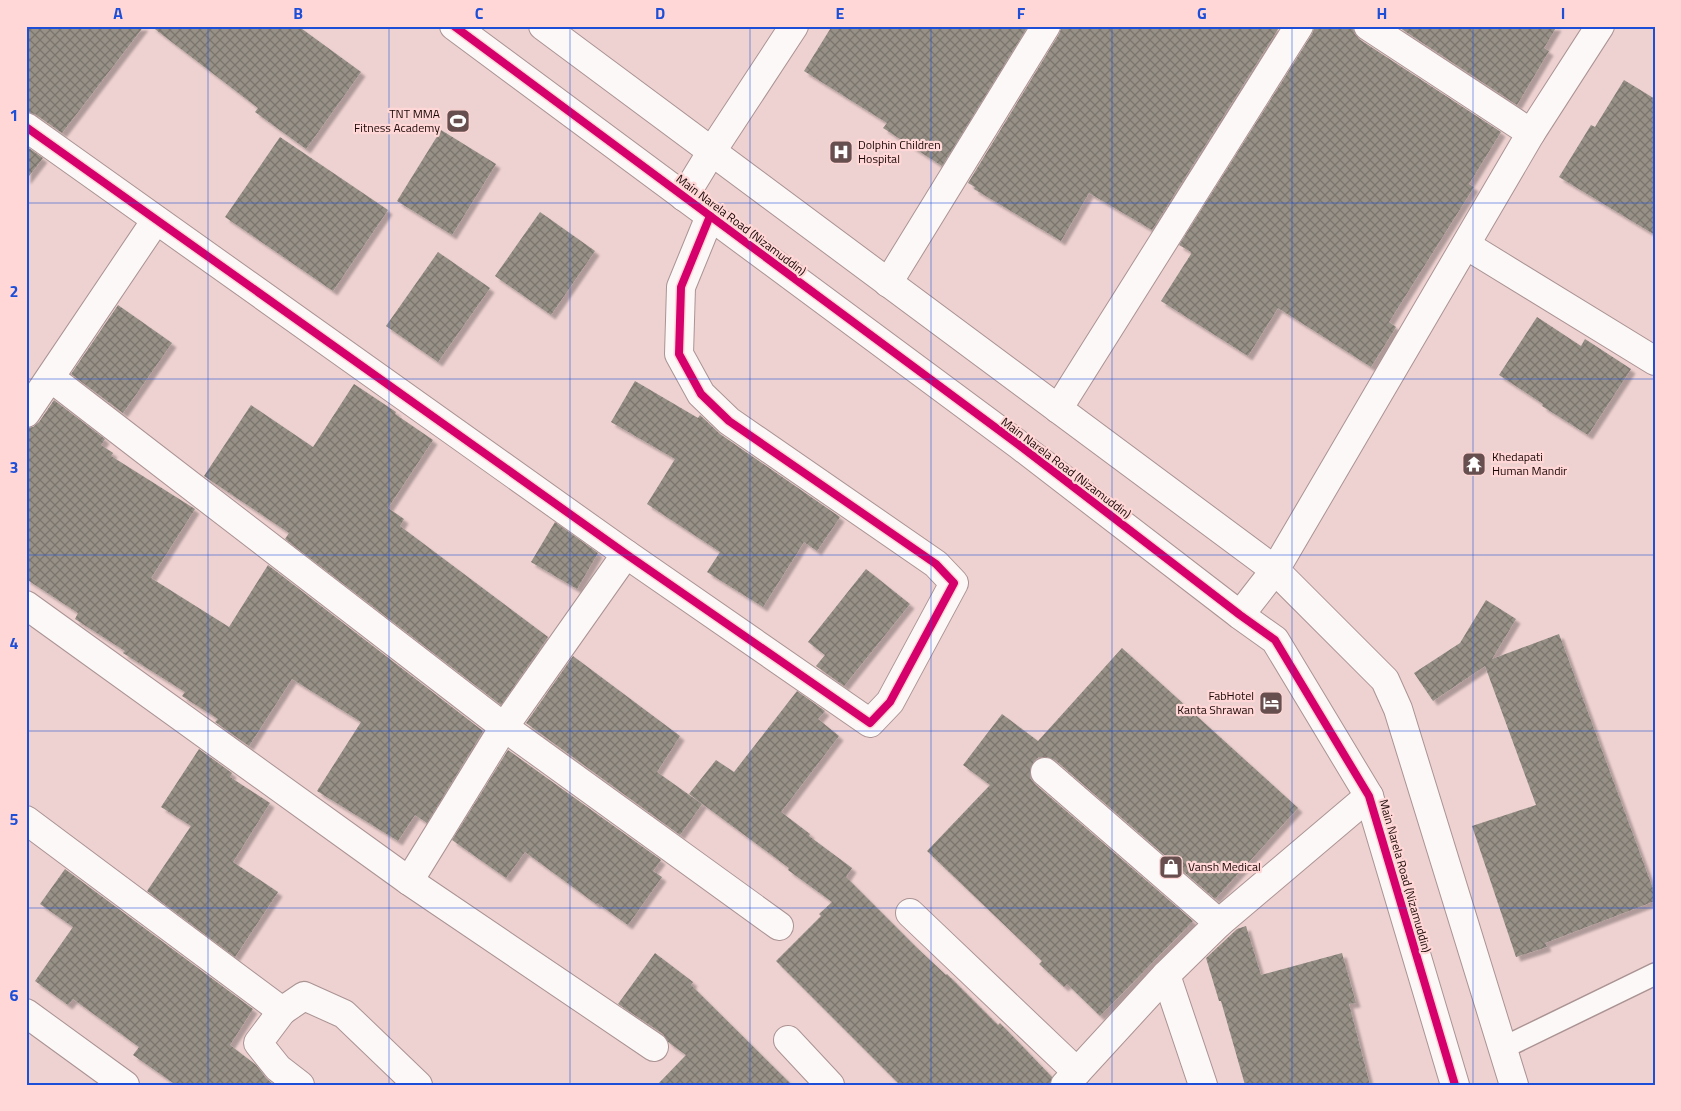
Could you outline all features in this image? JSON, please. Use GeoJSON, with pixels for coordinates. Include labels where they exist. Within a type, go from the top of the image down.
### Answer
{"type":"FeatureCollection","features":[{"type":"Feature","properties":{"kind":"street","name":"Main Narela Road (Nizamuddin)"},"geometry":{"type":"LineString","coordinates":[[454,26],[1019,445],[1275,640],[1369,796],[1455,1085]]}},
{"type":"Feature","properties":{"kind":"street"},"geometry":{"type":"LineString","coordinates":[[542,26],[1275,570],[1385,680],[1398,709],[1514,1085]]}},
{"type":"Feature","properties":{"kind":"street"},"geometry":{"type":"LineString","coordinates":[[684,197],[794,26]]}},
{"type":"Feature","properties":{"kind":"street"},"geometry":{"type":"LineString","coordinates":[[888,283],[1046,26]]}},
{"type":"Feature","properties":{"kind":"street"},"geometry":{"type":"LineString","coordinates":[[1058,409],[1299,26]]}},
{"type":"Feature","properties":{"kind":"street"},"geometry":{"type":"LineString","coordinates":[[1368,26],[1531,133]]}},
{"type":"Feature","properties":{"kind":"street"},"geometry":{"type":"LineString","coordinates":[[1240,615],[1275,570],[1531,133],[1600,26]]}},
{"type":"Feature","properties":{"kind":"street"},"geometry":{"type":"LineString","coordinates":[[26,127],[626,554],[870,723],[890,702],[954,583],[936,564],[729,421],[701,394],[679,354],[681,288],[710,216]]}},
{"type":"Feature","properties":{"kind":"street"},"geometry":{"type":"LineString","coordinates":[[26,413],[156,220]]}},
{"type":"Feature","properties":{"kind":"street"},"geometry":{"type":"LineString","coordinates":[[1466,245],[1655,361]]}},
{"type":"Feature","properties":{"kind":"street"},"geometry":{"type":"LineString","coordinates":[[51,378],[504,727],[779,926]]}},
{"type":"Feature","properties":{"kind":"street"},"geometry":{"type":"LineString","coordinates":[[409,881],[504,727],[626,554]]}},
{"type":"Feature","properties":{"kind":"street"},"geometry":{"type":"LineString","coordinates":[[26,605],[409,881],[654,1047]]}},
{"type":"Feature","properties":{"kind":"street"},"geometry":{"type":"LineString","coordinates":[[1045,772],[1219,923]]}},
{"type":"Feature","properties":{"kind":"street"},"geometry":{"type":"LineString","coordinates":[[910,913],[1071,1078],[1166,975],[1219,923],[1369,796]]}},
{"type":"Feature","properties":{"kind":"street"},"geometry":{"type":"LineString","coordinates":[[26,820],[282,1011]]}},
{"type":"Feature","properties":{"kind":"street"},"geometry":{"type":"LineString","coordinates":[[1166,975],[1203,1085]]}},
{"type":"Feature","properties":{"kind":"street"},"geometry":{"type":"LineString","coordinates":[[300,1085],[278,1068],[258,1043],[282,1011],[304,996],[344,1014],[418,1085]]}},
{"type":"Feature","properties":{"kind":"street"},"geometry":{"type":"LineString","coordinates":[[26,1013],[125,1085]]}},
{"type":"Feature","properties":{"kind":"street"},"geometry":{"type":"LineString","coordinates":[[788,1040],[830,1085]]}},
{"type":"Feature","properties":{"kind":"lane"},"geometry":{"type":"LineString","coordinates":[[1503,1048],[1655,974]]}},
{"type":"Feature","properties":{"kind":"building"},"geometry":{"type":"Polygon","coordinates":[[[26,26],[144,26],[62,133],[35,114],[26,112],[26,26]]]}},
{"type":"Feature","properties":{"kind":"building"},"geometry":{"type":"Polygon","coordinates":[[[151,26],[298,26],[361,72],[306,149],[255,112],[258,108],[151,26]]]}},
{"type":"Feature","properties":{"kind":"building"},"geometry":{"type":"Polygon","coordinates":[[[832,26],[1028,26],[942,166],[883,128],[887,123],[804,71],[832,26]]]}},
{"type":"Feature","properties":{"kind":"building"},"geometry":{"type":"Polygon","coordinates":[[[1062,26],[1280,26],[1152,230],[1089,193],[1061,241],[974,189],[975,187],[968,183],[1059,34],[1062,26]]]}},
{"type":"Feature","properties":{"kind":"building"},"geometry":{"type":"Polygon","coordinates":[[[1315,26],[1353,26],[1354,33],[1359,39],[1501,132],[1469,184],[1474,187],[1389,322],[1396,327],[1371,367],[1278,308],[1248,356],[1161,301],[1191,254],[1191,252],[1179,245],[1312,34],[1315,26]]]}},
{"type":"Feature","properties":{"kind":"building"},"geometry":{"type":"Polygon","coordinates":[[[1397,26],[1557,26],[1544,48],[1549,51],[1517,105],[1397,26]]]}},
{"type":"Feature","properties":{"kind":"building"},"geometry":{"type":"Polygon","coordinates":[[[1624,80],[1655,99],[1655,235],[1559,177],[1591,125],[1595,127],[1624,80]]]}},
{"type":"Feature","properties":{"kind":"building"},"geometry":{"type":"Polygon","coordinates":[[[441,130],[496,164],[452,235],[397,201],[441,130]]]}},
{"type":"Feature","properties":{"kind":"building"},"geometry":{"type":"Polygon","coordinates":[[[280,137],[388,210],[333,291],[225,217],[280,137]]]}},
{"type":"Feature","properties":{"kind":"building"},"geometry":{"type":"Polygon","coordinates":[[[26,146],[43,158],[26,180],[26,146]]]}},
{"type":"Feature","properties":{"kind":"building"},"geometry":{"type":"Polygon","coordinates":[[[540,212],[595,251],[551,315],[495,276],[540,212]]]}},
{"type":"Feature","properties":{"kind":"building"},"geometry":{"type":"Polygon","coordinates":[[[438,252],[490,288],[438,362],[386,326],[438,252]]]}},
{"type":"Feature","properties":{"kind":"building"},"geometry":{"type":"Polygon","coordinates":[[[118,305],[172,343],[123,413],[71,374],[118,305]]]}},
{"type":"Feature","properties":{"kind":"building"},"geometry":{"type":"Polygon","coordinates":[[[1537,317],[1581,346],[1585,339],[1631,369],[1588,435],[1542,406],[1543,404],[1499,375],[1537,317]]]}},
{"type":"Feature","properties":{"kind":"building"},"geometry":{"type":"Polygon","coordinates":[[[635,381],[698,418],[700,415],[720,434],[840,517],[817,551],[804,542],[763,607],[707,572],[720,552],[647,504],[675,459],[611,422],[635,381]]]}},
{"type":"Feature","properties":{"kind":"building"},"geometry":{"type":"Polygon","coordinates":[[[354,384],[433,440],[388,508],[404,519],[400,526],[548,637],[501,705],[285,539],[289,533],[204,476],[251,405],[313,447],[354,384]]]}},
{"type":"Feature","properties":{"kind":"building"},"geometry":{"type":"Polygon","coordinates":[[[54,400],[105,439],[101,445],[113,453],[111,456],[195,509],[151,578],[229,627],[268,565],[483,731],[427,823],[415,815],[398,841],[317,791],[361,722],[292,679],[249,746],[215,722],[218,719],[182,696],[185,692],[123,653],[125,651],[75,619],[78,613],[26,579],[26,428],[33,427],[39,422],[54,400]]]}},
{"type":"Feature","properties":{"kind":"building"},"geometry":{"type":"Polygon","coordinates":[[[555,522],[598,553],[577,589],[531,562],[555,522]]]}},
{"type":"Feature","properties":{"kind":"building"},"geometry":{"type":"Polygon","coordinates":[[[866,569],[910,604],[844,686],[816,666],[825,655],[808,642],[866,569]]]}},
{"type":"Feature","properties":{"kind":"building"},"geometry":{"type":"Polygon","coordinates":[[[1486,600],[1516,619],[1492,659],[1559,634],[1655,894],[1655,901],[1545,943],[1547,947],[1516,957],[1472,826],[1536,805],[1485,666],[1433,701],[1414,673],[1460,643],[1486,600]]]}},
{"type":"Feature","properties":{"kind":"building"},"geometry":{"type":"Polygon","coordinates":[[[1122,648],[1298,808],[1215,899],[1055,760],[1039,757],[1034,761],[1030,770],[1030,778],[1035,784],[1193,921],[1100,1016],[1067,984],[1064,987],[1039,964],[1042,961],[927,851],[990,785],[963,765],[1002,714],[1038,741],[1122,648]]]}},
{"type":"Feature","properties":{"kind":"building"},"geometry":{"type":"Polygon","coordinates":[[[573,656],[680,736],[657,772],[702,804],[680,835],[526,723],[573,656]]]}},
{"type":"Feature","properties":{"kind":"building"},"geometry":{"type":"Polygon","coordinates":[[[797,691],[825,711],[818,719],[839,736],[781,812],[810,834],[809,836],[852,868],[846,877],[998,1025],[1000,1023],[1052,1077],[1050,1085],[900,1085],[776,961],[821,916],[819,914],[832,902],[689,794],[716,760],[734,772],[797,691]]]}},
{"type":"Feature","properties":{"kind":"building"},"geometry":{"type":"Polygon","coordinates":[[[199,749],[232,773],[230,777],[270,803],[233,862],[278,892],[235,957],[147,891],[191,826],[161,807],[199,749]]]}},
{"type":"Feature","properties":{"kind":"building"},"geometry":{"type":"Polygon","coordinates":[[[508,750],[661,860],[653,871],[662,877],[628,925],[525,852],[506,878],[452,840],[508,750]]]}},
{"type":"Feature","properties":{"kind":"building"},"geometry":{"type":"Polygon","coordinates":[[[65,869],[253,1009],[230,1045],[256,1065],[274,1085],[176,1085],[133,1055],[139,1047],[73,999],[68,1005],[35,981],[73,927],[40,904],[65,869]]]}},
{"type":"Feature","properties":{"kind":"building"},"geometry":{"type":"Polygon","coordinates":[[[1246,926],[1261,975],[1342,953],[1356,1003],[1349,1004],[1370,1085],[1245,1085],[1221,1001],[1219,1001],[1206,958],[1237,929],[1246,926]]]}},
{"type":"Feature","properties":{"kind":"building"},"geometry":{"type":"Polygon","coordinates":[[[655,953],[693,982],[691,985],[792,1085],[657,1085],[686,1055],[668,1042],[663,1034],[618,1004],[655,953]]]}},
{"type":"Feature","properties":{"kind":"cycle path"},"geometry":{"type":"LineString","coordinates":[[454,26],[1019,445],[1275,640],[1369,796],[1455,1085]]}},
{"type":"Feature","properties":{"kind":"cycle path"},"geometry":{"type":"LineString","coordinates":[[26,127],[626,554],[870,723],[890,702],[954,583],[936,564],[729,421],[701,394],[679,354],[681,287],[710,216]]}},
{"type":"Feature","properties":{"kind":"place","name":"TNT MMA Fitness Academy"},"geometry":{"type":"Point","coordinates":[458,121]}},
{"type":"Feature","properties":{"kind":"place","name":"Dolphin Children Hospital"},"geometry":{"type":"Point","coordinates":[841,152]}},
{"type":"Feature","properties":{"kind":"place","name":"Khedapati Human Mandir"},"geometry":{"type":"Point","coordinates":[1474,464]}},
{"type":"Feature","properties":{"kind":"place","name":"FabHotel Kanta Shrawan"},"geometry":{"type":"Point","coordinates":[1271,703]}},
{"type":"Feature","properties":{"kind":"place","name":"Vansh Medical"},"geometry":{"type":"Point","coordinates":[1171,867]}}]}
